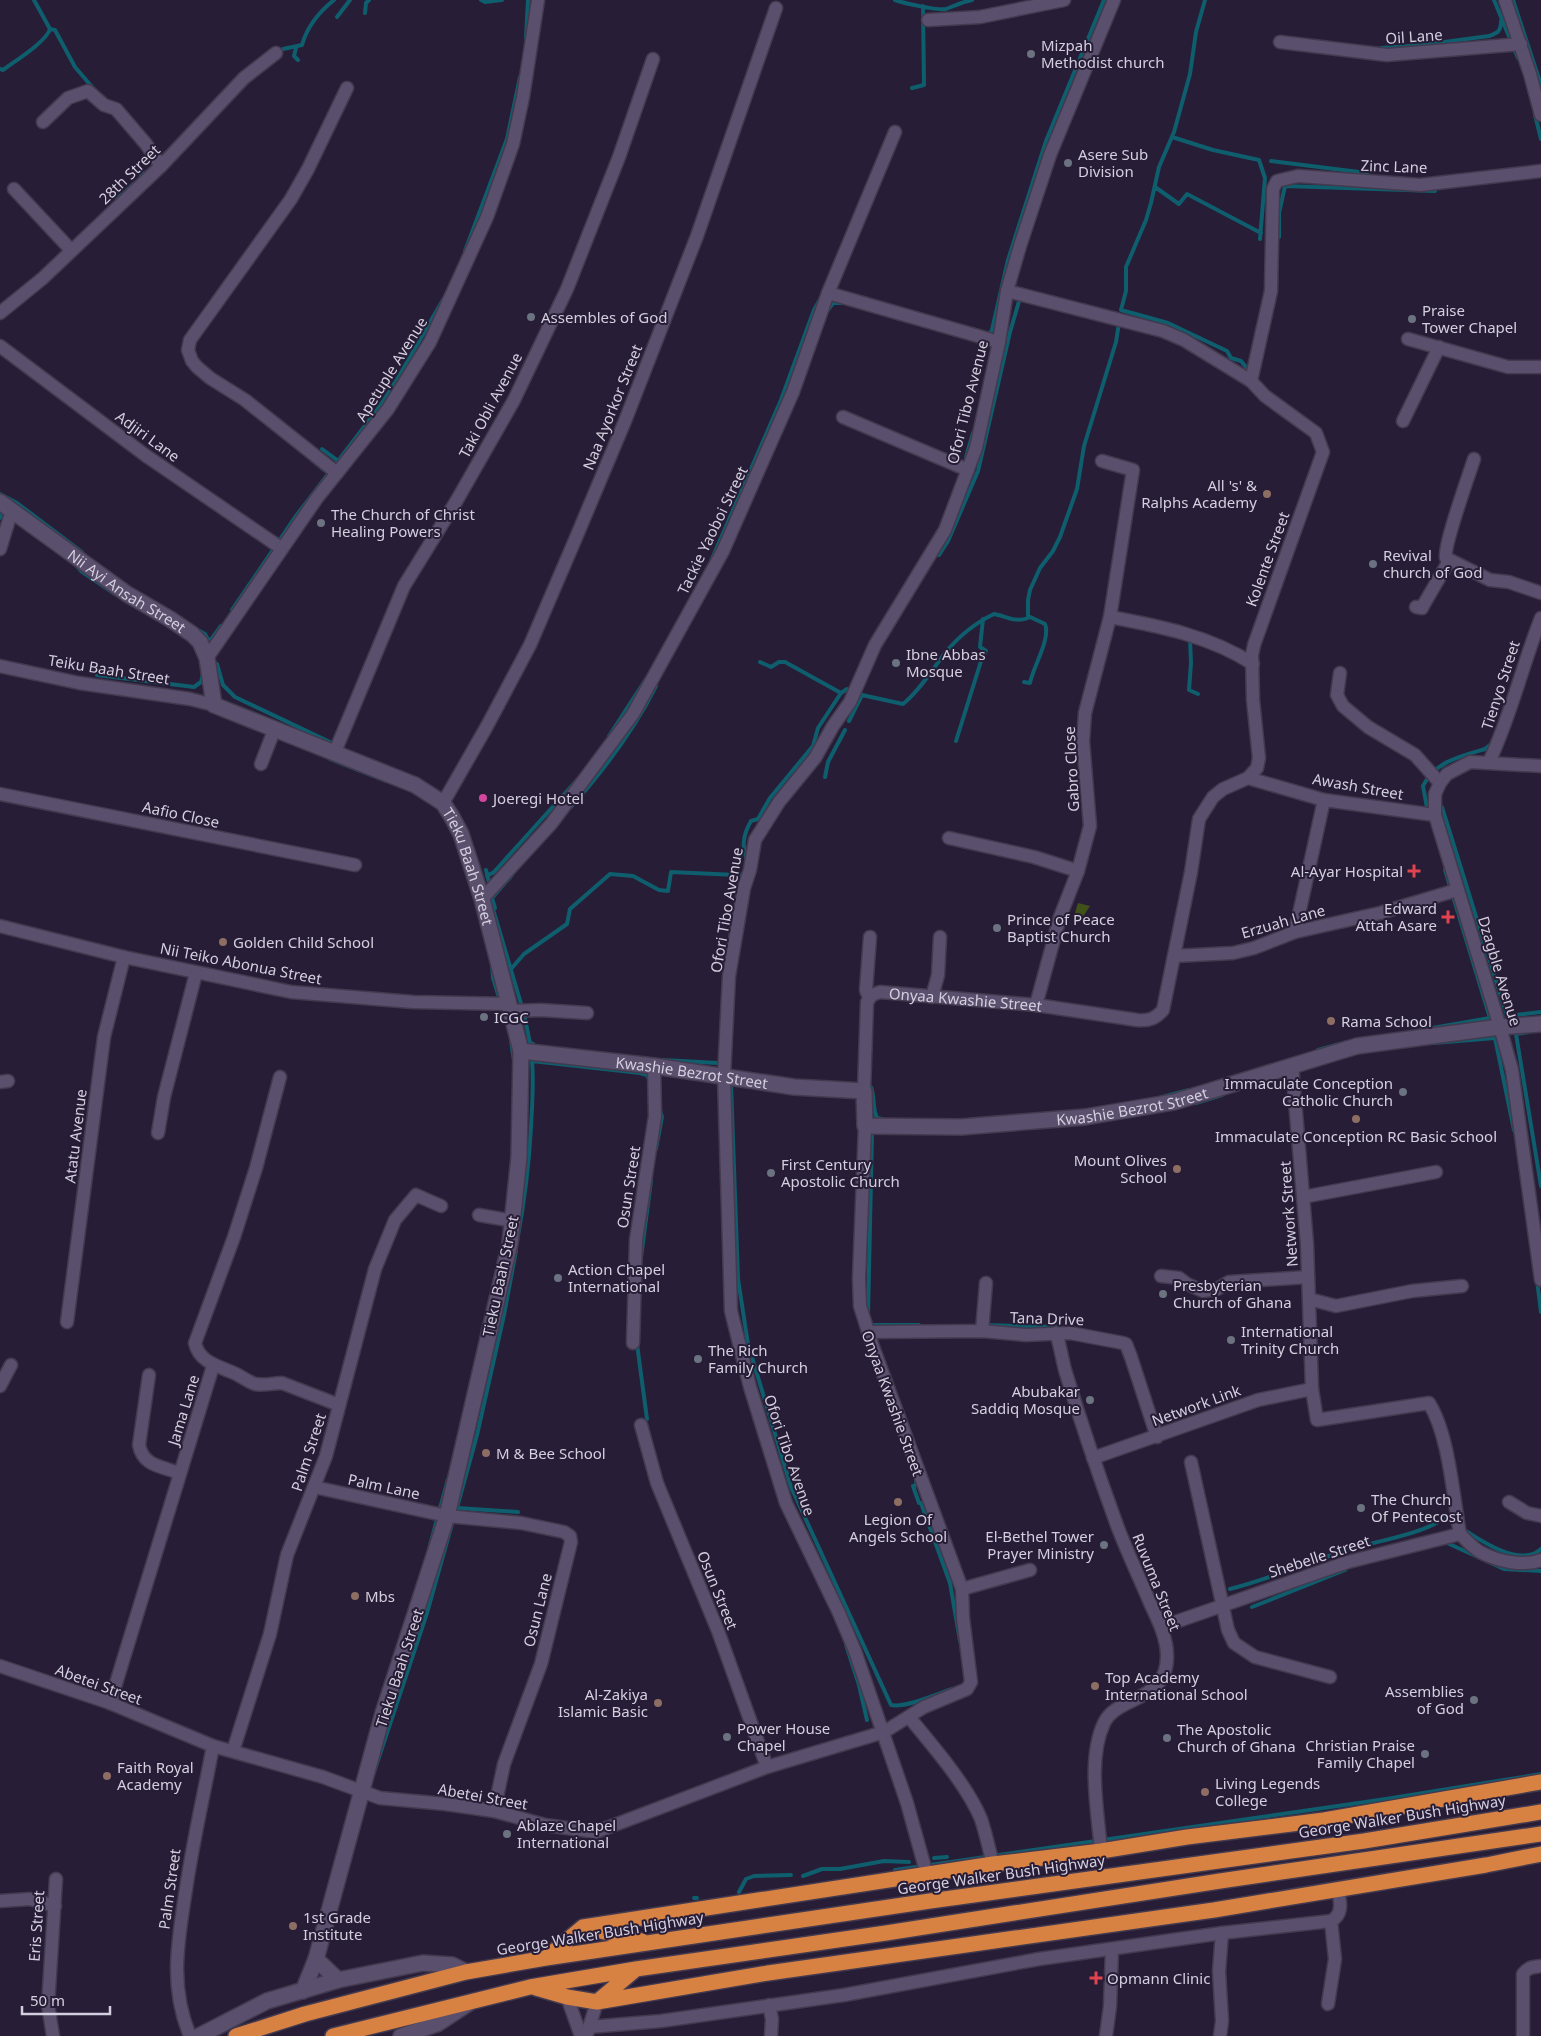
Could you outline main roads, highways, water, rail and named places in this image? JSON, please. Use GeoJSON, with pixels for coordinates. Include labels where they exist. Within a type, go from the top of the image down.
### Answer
{"type":"FeatureCollection","features":[{"type":"Feature","properties":{"kind":"highway"},"geometry":{"type":"LineString","coordinates":[[546,1958],[583,1926],[993,1864],[1324,1820],[1541,1782]]}},
{"type":"Feature","properties":{"kind":"highway","name":"George Walker Bush Highway"},"geometry":{"type":"LineString","coordinates":[[236,2036],[305,2014],[466,1972],[546,1958],[930,1901],[1383,1838],[1541,1812]]}},
{"type":"Feature","properties":{"kind":"highway"},"geometry":{"type":"LineString","coordinates":[[333,2036],[530,1987],[636,1969],[1541,1834]]}},
{"type":"Feature","properties":{"kind":"highway"},"geometry":{"type":"LineString","coordinates":[[530,1987],[567,1997],[597,2002],[768,1973],[1214,1910],[1486,1866],[1541,1854]]}},
{"type":"Feature","properties":{"kind":"highway"},"geometry":{"type":"LineString","coordinates":[[583,1926],[650,1943]]}},
{"type":"Feature","properties":{"kind":"highway"},"geometry":{"type":"LineString","coordinates":[[597,2002],[636,1969]]}},
{"type":"Feature","properties":{"kind":"waterway"},"geometry":{"type":"LineString","coordinates":[[0,69],[3,70],[43,40],[50,29],[34,0]]}},
{"type":"Feature","properties":{"kind":"waterway"},"geometry":{"type":"LineString","coordinates":[[279,52],[283,49],[302,45],[314,20],[334,0]]}},
{"type":"Feature","properties":{"kind":"waterway"},"geometry":{"type":"LineString","coordinates":[[337,17],[350,0]]}},
{"type":"Feature","properties":{"kind":"waterway"},"geometry":{"type":"LineString","coordinates":[[365,13],[366,3],[369,0]]}},
{"type":"Feature","properties":{"kind":"waterway"},"geometry":{"type":"LineString","coordinates":[[481,0],[485,2],[502,0]]}},
{"type":"Feature","properties":{"kind":"waterway"},"geometry":{"type":"LineString","coordinates":[[526,38],[528,0]]}},
{"type":"Feature","properties":{"kind":"waterway"},"geometry":{"type":"LineString","coordinates":[[895,0],[936,9],[946,9],[972,0]]}},
{"type":"Feature","properties":{"kind":"waterway"},"geometry":{"type":"LineString","coordinates":[[985,333],[990,333],[992,330],[1008,260],[1046,141],[1104,0]]}},
{"type":"Feature","properties":{"kind":"waterway"},"geometry":{"type":"LineString","coordinates":[[1205,0],[1196,32],[1190,74],[1174,132],[1159,167],[1146,220],[1126,267],[1126,291],[1121,310],[1168,323],[1227,351],[1231,358],[1241,361],[1250,372]]}},
{"type":"Feature","properties":{"kind":"waterway"},"geometry":{"type":"LineString","coordinates":[[1494,0],[1518,58]]}},
{"type":"Feature","properties":{"kind":"waterway"},"geometry":{"type":"LineString","coordinates":[[1513,0],[1541,85]]}},
{"type":"Feature","properties":{"kind":"waterway"},"geometry":{"type":"LineString","coordinates":[[912,88],[924,85],[923,6]]}},
{"type":"Feature","properties":{"kind":"waterway"},"geometry":{"type":"LineString","coordinates":[[1381,48],[1422,45],[1489,36],[1498,31],[1501,21]]}},
{"type":"Feature","properties":{"kind":"waterway"},"geometry":{"type":"LineString","coordinates":[[50,29],[55,30],[75,67],[93,88]]}},
{"type":"Feature","properties":{"kind":"waterway"},"geometry":{"type":"LineString","coordinates":[[296,48],[294,56],[298,60]]}},
{"type":"Feature","properties":{"kind":"waterway"},"geometry":{"type":"LineString","coordinates":[[465,251],[507,139],[520,77]]}},
{"type":"Feature","properties":{"kind":"waterway"},"geometry":{"type":"LineString","coordinates":[[1535,115],[1541,139]]}},
{"type":"Feature","properties":{"kind":"waterway"},"geometry":{"type":"LineString","coordinates":[[1172,137],[1213,150],[1259,160],[1265,178],[1260,239]]}},
{"type":"Feature","properties":{"kind":"waterway"},"geometry":{"type":"LineString","coordinates":[[1271,161],[1367,173]]}},
{"type":"Feature","properties":{"kind":"waterway"},"geometry":{"type":"LineString","coordinates":[[139,181],[142,174],[151,170]]}},
{"type":"Feature","properties":{"kind":"waterway"},"geometry":{"type":"LineString","coordinates":[[117,198],[138,181]]}},
{"type":"Feature","properties":{"kind":"waterway"},"geometry":{"type":"LineString","coordinates":[[1279,237],[1279,213],[1285,186],[1435,191]]}},
{"type":"Feature","properties":{"kind":"waterway"},"geometry":{"type":"LineString","coordinates":[[1155,187],[1179,204],[1187,194],[1261,233]]}},
{"type":"Feature","properties":{"kind":"waterway"},"geometry":{"type":"LineString","coordinates":[[711,561],[781,400],[814,310],[823,294]]}},
{"type":"Feature","properties":{"kind":"waterway"},"geometry":{"type":"LineString","coordinates":[[232,610],[296,516],[380,406],[444,298]]}},
{"type":"Feature","properties":{"kind":"waterway"},"geometry":{"type":"LineString","coordinates":[[939,555],[948,541],[978,471],[1010,332],[1020,298]]}},
{"type":"Feature","properties":{"kind":"waterway"},"geometry":{"type":"LineString","coordinates":[[828,310],[833,303],[842,303]]}},
{"type":"Feature","properties":{"kind":"waterway"},"geometry":{"type":"LineString","coordinates":[[748,862],[744,851],[744,841],[751,821],[758,819],[770,798],[813,746],[818,728],[841,693],[847,689],[862,695],[903,704],[920,686],[950,647],[974,626],[994,614],[1015,619],[1028,618],[1030,590],[1040,568],[1053,551],[1060,537],[1077,489],[1084,446],[1116,342],[1119,323]]}},
{"type":"Feature","properties":{"kind":"waterway"},"geometry":{"type":"LineString","coordinates":[[966,457],[973,433]]}},
{"type":"Feature","properties":{"kind":"waterway"},"geometry":{"type":"LineString","coordinates":[[322,449],[337,460]]}},
{"type":"Feature","properties":{"kind":"waterway"},"geometry":{"type":"LineString","coordinates":[[312,460],[324,470]]}},
{"type":"Feature","properties":{"kind":"waterway"},"geometry":{"type":"LineString","coordinates":[[0,494],[17,503],[82,552]]}},
{"type":"Feature","properties":{"kind":"waterway"},"geometry":{"type":"LineString","coordinates":[[0,518],[2,511]]}},
{"type":"Feature","properties":{"kind":"waterway"},"geometry":{"type":"LineString","coordinates":[[75,564],[81,571],[115,594]]}},
{"type":"Feature","properties":{"kind":"waterway"},"geometry":{"type":"LineString","coordinates":[[1024,682],[1030,683],[1046,637],[1045,624],[1028,616]]}},
{"type":"Feature","properties":{"kind":"waterway"},"geometry":{"type":"LineString","coordinates":[[956,741],[982,658],[986,651],[980,647],[983,619]]}},
{"type":"Feature","properties":{"kind":"waterway"},"geometry":{"type":"LineString","coordinates":[[210,641],[221,626]]}},
{"type":"Feature","properties":{"kind":"waterway"},"geometry":{"type":"LineString","coordinates":[[196,629],[205,634],[210,643]]}},
{"type":"Feature","properties":{"kind":"waterway"},"geometry":{"type":"LineString","coordinates":[[1190,639],[1189,690],[1198,694]]}},
{"type":"Feature","properties":{"kind":"waterway"},"geometry":{"type":"LineString","coordinates":[[760,662],[771,667],[779,662],[785,662],[841,693]]}},
{"type":"Feature","properties":{"kind":"waterway"},"geometry":{"type":"LineString","coordinates":[[217,664],[223,685],[235,697],[332,743]]}},
{"type":"Feature","properties":{"kind":"waterway"},"geometry":{"type":"LineString","coordinates":[[97,675],[194,687],[201,682],[203,674]]}},
{"type":"Feature","properties":{"kind":"waterway"},"geometry":{"type":"LineString","coordinates":[[609,736],[646,679]]}},
{"type":"Feature","properties":{"kind":"waterway"},"geometry":{"type":"LineString","coordinates":[[571,807],[617,750],[656,686]]}},
{"type":"Feature","properties":{"kind":"waterway"},"geometry":{"type":"LineString","coordinates":[[849,721],[862,695]]}},
{"type":"Feature","properties":{"kind":"waterway"},"geometry":{"type":"LineString","coordinates":[[825,777],[828,762],[845,730]]}},
{"type":"Feature","properties":{"kind":"waterway"},"geometry":{"type":"LineString","coordinates":[[1428,813],[1423,786],[1434,771],[1449,761],[1485,749],[1491,744]]}},
{"type":"Feature","properties":{"kind":"waterway"},"geometry":{"type":"LineString","coordinates":[[330,759],[386,781]]}},
{"type":"Feature","properties":{"kind":"waterway"},"geometry":{"type":"LineString","coordinates":[[487,876],[494,872],[577,780]]}},
{"type":"Feature","properties":{"kind":"waterway"},"geometry":{"type":"LineString","coordinates":[[1442,807],[1507,1016],[1541,1012]]}},
{"type":"Feature","properties":{"kind":"waterway"},"geometry":{"type":"LineString","coordinates":[[486,870],[490,886]]}},
{"type":"Feature","properties":{"kind":"waterway"},"geometry":{"type":"LineString","coordinates":[[1421,1030],[1490,1018],[1445,870]]}},
{"type":"Feature","properties":{"kind":"waterway"},"geometry":{"type":"LineString","coordinates":[[511,969],[524,954],[567,924],[570,909],[610,874],[633,876],[659,890],[668,891],[671,872],[745,874]]}},
{"type":"Feature","properties":{"kind":"waterway"},"geometry":{"type":"LineString","coordinates":[[492,898],[512,875]]}},
{"type":"Feature","properties":{"kind":"waterway"},"geometry":{"type":"LineString","coordinates":[[492,898],[495,908],[493,909],[522,1007]]}},
{"type":"Feature","properties":{"kind":"waterway"},"geometry":{"type":"LineString","coordinates":[[492,964],[493,978],[500,1001]]}},
{"type":"Feature","properties":{"kind":"waterway"},"geometry":{"type":"LineString","coordinates":[[524,1014],[530,1043],[533,1044]]}},
{"type":"Feature","properties":{"kind":"waterway"},"geometry":{"type":"LineString","coordinates":[[1529,1032],[1516,1034],[1541,1186]]}},
{"type":"Feature","properties":{"kind":"waterway"},"geometry":{"type":"LineString","coordinates":[[1434,1043],[1495,1038],[1514,1130]]}},
{"type":"Feature","properties":{"kind":"waterway"},"geometry":{"type":"LineString","coordinates":[[511,1041],[514,1061]]}},
{"type":"Feature","properties":{"kind":"waterway"},"geometry":{"type":"LineString","coordinates":[[1318,1050],[1347,1042]]}},
{"type":"Feature","properties":{"kind":"waterway"},"geometry":{"type":"LineString","coordinates":[[663,1060],[718,1063],[723,1065]]}},
{"type":"Feature","properties":{"kind":"waterway"},"geometry":{"type":"LineString","coordinates":[[517,1242],[529,1156],[533,1094],[532,1061],[640,1073],[647,1075],[649,1079]]}},
{"type":"Feature","properties":{"kind":"waterway"},"geometry":{"type":"LineString","coordinates":[[731,1084],[738,1279],[748,1344],[791,1487],[891,1705],[913,1703],[952,1689]]}},
{"type":"Feature","properties":{"kind":"waterway"},"geometry":{"type":"LineString","coordinates":[[866,1085],[871,1087],[877,1118],[882,1119]]}},
{"type":"Feature","properties":{"kind":"waterway"},"geometry":{"type":"LineString","coordinates":[[1162,1097],[1189,1090]]}},
{"type":"Feature","properties":{"kind":"waterway"},"geometry":{"type":"LineString","coordinates":[[1196,1103],[1222,1095]]}},
{"type":"Feature","properties":{"kind":"waterway"},"geometry":{"type":"LineString","coordinates":[[656,1149],[662,1117],[660,1110]]}},
{"type":"Feature","properties":{"kind":"waterway"},"geometry":{"type":"LineString","coordinates":[[868,1315],[872,1134],[876,1132]]}},
{"type":"Feature","properties":{"kind":"waterway"},"geometry":{"type":"LineString","coordinates":[[641,1258],[651,1181]]}},
{"type":"Feature","properties":{"kind":"waterway"},"geometry":{"type":"LineString","coordinates":[[455,1515],[477,1435],[504,1315],[516,1251]]}},
{"type":"Feature","properties":{"kind":"waterway"},"geometry":{"type":"LineString","coordinates":[[1537,1280],[1541,1312]]}},
{"type":"Feature","properties":{"kind":"waterway"},"geometry":{"type":"LineString","coordinates":[[871,1325],[919,1325]]}},
{"type":"Feature","properties":{"kind":"waterway"},"geometry":{"type":"LineString","coordinates":[[984,1325],[1057,1327]]}},
{"type":"Feature","properties":{"kind":"waterway"},"geometry":{"type":"LineString","coordinates":[[637,1344],[647,1419]]}},
{"type":"Feature","properties":{"kind":"waterway"},"geometry":{"type":"LineString","coordinates":[[429,1549],[448,1479]]}},
{"type":"Feature","properties":{"kind":"waterway"},"geometry":{"type":"LineString","coordinates":[[916,1481],[917,1485],[913,1486],[950,1583],[960,1641]]}},
{"type":"Feature","properties":{"kind":"waterway"},"geometry":{"type":"LineString","coordinates":[[457,1508],[518,1512]]}},
{"type":"Feature","properties":{"kind":"waterway"},"geometry":{"type":"LineString","coordinates":[[1230,1589],[1347,1550],[1412,1533],[1445,1517],[1455,1524]]}},
{"type":"Feature","properties":{"kind":"waterway"},"geometry":{"type":"LineString","coordinates":[[374,1772],[427,1613],[452,1524]]}},
{"type":"Feature","properties":{"kind":"waterway"},"geometry":{"type":"LineString","coordinates":[[1463,1529],[1490,1546],[1512,1554],[1523,1556],[1533,1554],[1541,1549]]}},
{"type":"Feature","properties":{"kind":"waterway"},"geometry":{"type":"LineString","coordinates":[[1445,1542],[1504,1569],[1541,1571]]}},
{"type":"Feature","properties":{"kind":"waterway"},"geometry":{"type":"LineString","coordinates":[[1252,1607],[1345,1570]]}},
{"type":"Feature","properties":{"kind":"waterway"},"geometry":{"type":"LineString","coordinates":[[846,1645],[859,1685],[867,1720]]}},
{"type":"Feature","properties":{"kind":"waterway"},"geometry":{"type":"LineString","coordinates":[[895,1870],[1386,1799],[1541,1774]]}},
{"type":"Feature","properties":{"kind":"waterway"},"geometry":{"type":"LineString","coordinates":[[934,1858],[947,1857]]}},
{"type":"Feature","properties":{"kind":"waterway"},"geometry":{"type":"LineString","coordinates":[[803,1876],[822,1869],[840,1869],[884,1861],[909,1862]]}},
{"type":"Feature","properties":{"kind":"waterway"},"geometry":{"type":"LineString","coordinates":[[739,1892],[746,1879],[754,1876],[791,1875]]}},
{"type":"Feature","properties":{"kind":"place","name":"Mizpah Methodist church"},"geometry":{"type":"Point","coordinates":[1031,54]}},
{"type":"Feature","properties":{"kind":"place","name":"Asere Sub Division"},"geometry":{"type":"Point","coordinates":[1068,163]}},
{"type":"Feature","properties":{"kind":"place","name":"Assembles of God"},"geometry":{"type":"Point","coordinates":[531,317]}},
{"type":"Feature","properties":{"kind":"place","name":"Praise Tower Chapel"},"geometry":{"type":"Point","coordinates":[1412,319]}},
{"type":"Feature","properties":{"kind":"place","name":"All 's' & Ralphs Academy"},"geometry":{"type":"Point","coordinates":[1267,494]}},
{"type":"Feature","properties":{"kind":"place","name":"The Church of Christ Healing Powers"},"geometry":{"type":"Point","coordinates":[321,523]}},
{"type":"Feature","properties":{"kind":"place","name":"Revival church of God"},"geometry":{"type":"Point","coordinates":[1373,564]}},
{"type":"Feature","properties":{"kind":"place","name":"Ibne Abbas Mosque"},"geometry":{"type":"Point","coordinates":[896,663]}},
{"type":"Feature","properties":{"kind":"place","name":"Joeregi Hotel"},"geometry":{"type":"Point","coordinates":[483,798]}},
{"type":"Feature","properties":{"kind":"place","name":"Al-Ayar Hospital"},"geometry":{"type":"Point","coordinates":[1414,871]}},
{"type":"Feature","properties":{"kind":"place","name":"Edward Attah Asare"},"geometry":{"type":"Point","coordinates":[1448,917]}},
{"type":"Feature","properties":{"kind":"place","name":"Prince of Peace Baptist Church"},"geometry":{"type":"Point","coordinates":[997,928]}},
{"type":"Feature","properties":{"kind":"place","name":"Golden Child School"},"geometry":{"type":"Point","coordinates":[223,942]}},
{"type":"Feature","properties":{"kind":"place","name":"ICGC"},"geometry":{"type":"Point","coordinates":[484,1017]}},
{"type":"Feature","properties":{"kind":"place","name":"Rama School"},"geometry":{"type":"Point","coordinates":[1331,1021]}},
{"type":"Feature","properties":{"kind":"place","name":"Immaculate Conception Catholic Church"},"geometry":{"type":"Point","coordinates":[1403,1092]}},
{"type":"Feature","properties":{"kind":"place","name":"Immaculate Conception RC Basic School"},"geometry":{"type":"Point","coordinates":[1356,1119]}},
{"type":"Feature","properties":{"kind":"place","name":"Mount Olives School"},"geometry":{"type":"Point","coordinates":[1177,1169]}},
{"type":"Feature","properties":{"kind":"place","name":"First Century Apostolic Church"},"geometry":{"type":"Point","coordinates":[771,1173]}},
{"type":"Feature","properties":{"kind":"place","name":"Action Chapel International"},"geometry":{"type":"Point","coordinates":[558,1278]}},
{"type":"Feature","properties":{"kind":"place","name":"Presbyterian Church of Ghana"},"geometry":{"type":"Point","coordinates":[1163,1294]}},
{"type":"Feature","properties":{"kind":"place","name":"International Trinity Church"},"geometry":{"type":"Point","coordinates":[1231,1340]}},
{"type":"Feature","properties":{"kind":"place","name":"The Rich Family Church"},"geometry":{"type":"Point","coordinates":[698,1359]}},
{"type":"Feature","properties":{"kind":"place","name":"Abubakar Saddiq Mosque"},"geometry":{"type":"Point","coordinates":[1090,1400]}},
{"type":"Feature","properties":{"kind":"place","name":"M & Bee School"},"geometry":{"type":"Point","coordinates":[486,1453]}},
{"type":"Feature","properties":{"kind":"place","name":"Legion Of Angels School"},"geometry":{"type":"Point","coordinates":[898,1502]}},
{"type":"Feature","properties":{"kind":"place","name":"The Church Of Pentecost"},"geometry":{"type":"Point","coordinates":[1361,1508]}},
{"type":"Feature","properties":{"kind":"place","name":"El-Bethel Tower Prayer Ministry"},"geometry":{"type":"Point","coordinates":[1104,1545]}},
{"type":"Feature","properties":{"kind":"place","name":"Mbs"},"geometry":{"type":"Point","coordinates":[355,1596]}},
{"type":"Feature","properties":{"kind":"place","name":"Top Academy International School"},"geometry":{"type":"Point","coordinates":[1095,1686]}},
{"type":"Feature","properties":{"kind":"place","name":"Assemblies of God"},"geometry":{"type":"Point","coordinates":[1474,1700]}},
{"type":"Feature","properties":{"kind":"place","name":"Al-Zakiya Islamic Basic"},"geometry":{"type":"Point","coordinates":[658,1703]}},
{"type":"Feature","properties":{"kind":"place","name":"Power House Chapel"},"geometry":{"type":"Point","coordinates":[727,1737]}},
{"type":"Feature","properties":{"kind":"place","name":"The Apostolic Church of Ghana"},"geometry":{"type":"Point","coordinates":[1167,1738]}},
{"type":"Feature","properties":{"kind":"place","name":"Christian Praise Family Chapel"},"geometry":{"type":"Point","coordinates":[1425,1754]}},
{"type":"Feature","properties":{"kind":"place","name":"Faith Royal Academy"},"geometry":{"type":"Point","coordinates":[107,1776]}},
{"type":"Feature","properties":{"kind":"place","name":"Living Legends College"},"geometry":{"type":"Point","coordinates":[1205,1792]}},
{"type":"Feature","properties":{"kind":"place","name":"Ablaze Chapel International"},"geometry":{"type":"Point","coordinates":[507,1834]}},
{"type":"Feature","properties":{"kind":"place","name":"1st Grade Institute"},"geometry":{"type":"Point","coordinates":[293,1926]}},
{"type":"Feature","properties":{"kind":"place","name":"Opmann Clinic"},"geometry":{"type":"Point","coordinates":[1096,1978]}}]}
